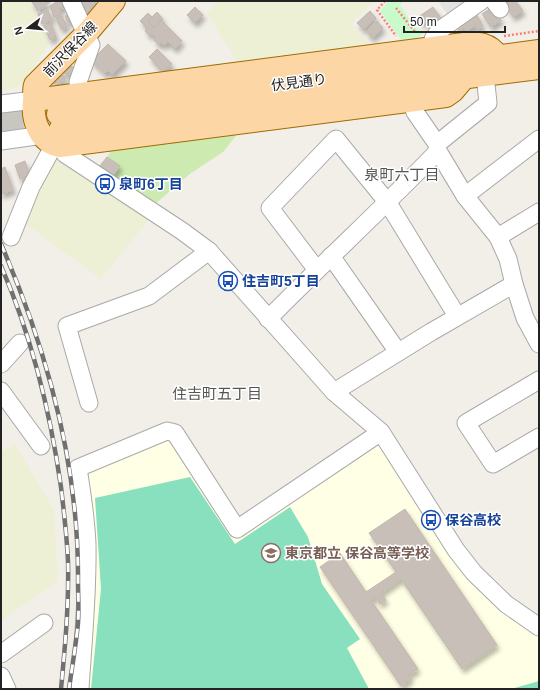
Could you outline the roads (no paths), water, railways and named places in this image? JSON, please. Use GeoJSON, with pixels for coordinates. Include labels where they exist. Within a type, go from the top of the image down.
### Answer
{"type":"FeatureCollection","features":[{"type":"Feature","properties":{"kind":"main road","name":"前沢保谷線"},"geometry":{"type":"LineString","coordinates":[[55,134],[37,126],[34,114],[35,100],[33,91],[35,85],[87,33],[114,1]]}},
{"type":"Feature","properties":{"kind":"main road"},"geometry":{"type":"LineString","coordinates":[[35,100],[427,43],[483,44],[489,46],[498,56]]}},
{"type":"Feature","properties":{"kind":"main road","name":"伏見通り"},"geometry":{"type":"LineString","coordinates":[[55,134],[498,56],[539,51]]}},
{"type":"Feature","properties":{"kind":"main road","name":"伏見通り"},"geometry":{"type":"LineString","coordinates":[[55,134],[539,68]]}},
{"type":"Feature","properties":{"kind":"main road"},"geometry":{"type":"LineString","coordinates":[[55,134],[411,101],[446,96],[453,91],[464,78]]}},
{"type":"Feature","properties":{"kind":"street"},"geometry":{"type":"LineString","coordinates":[[71,1],[87,33],[91,48],[78,82],[79,94]]}},
{"type":"Feature","properties":{"kind":"street"},"geometry":{"type":"LineString","coordinates":[[427,43],[433,39],[440,30],[481,1]]}},
{"type":"Feature","properties":{"kind":"street"},"geometry":{"type":"LineString","coordinates":[[268,319],[331,256],[388,203],[437,147],[488,103],[485,75]]}},
{"type":"Feature","properties":{"kind":"street"},"geometry":{"type":"LineString","coordinates":[[1,104],[35,100]]}},
{"type":"Feature","properties":{"kind":"street"},"geometry":{"type":"LineString","coordinates":[[411,101],[415,112],[465,196],[498,237],[508,259],[514,284],[532,314],[539,344]]}},
{"type":"Feature","properties":{"kind":"street"},"geometry":{"type":"LineString","coordinates":[[1,141],[55,134]]}},
{"type":"Feature","properties":{"kind":"street"},"geometry":{"type":"LineString","coordinates":[[11,237],[31,187],[55,134]]}},
{"type":"Feature","properties":{"kind":"street"},"geometry":{"type":"LineString","coordinates":[[55,134],[65,154],[182,231],[209,251],[334,392],[381,432],[465,562],[506,604],[539,627]]}},
{"type":"Feature","properties":{"kind":"street"},"geometry":{"type":"LineString","coordinates":[[317,270],[270,208],[336,139],[388,203],[457,316]]}},
{"type":"Feature","properties":{"kind":"street"},"geometry":{"type":"LineString","coordinates":[[465,196],[539,139]]}},
{"type":"Feature","properties":{"kind":"street"},"geometry":{"type":"LineString","coordinates":[[498,237],[539,212]]}},
{"type":"Feature","properties":{"kind":"street"},"geometry":{"type":"LineString","coordinates":[[89,403],[67,326],[149,296],[209,251]]}},
{"type":"Feature","properties":{"kind":"street"},"geometry":{"type":"LineString","coordinates":[[331,256],[398,352]]}},
{"type":"Feature","properties":{"kind":"street"},"geometry":{"type":"LineString","coordinates":[[334,392],[457,316],[514,284]]}},
{"type":"Feature","properties":{"kind":"street"},"geometry":{"type":"LineString","coordinates":[[1,364],[20,343]]}},
{"type":"Feature","properties":{"kind":"street"},"geometry":{"type":"LineString","coordinates":[[539,380],[466,423],[493,464],[539,438]]}},
{"type":"Feature","properties":{"kind":"street"},"geometry":{"type":"LineString","coordinates":[[1,392],[41,446]]}},
{"type":"Feature","properties":{"kind":"street"},"geometry":{"type":"LineString","coordinates":[[80,689],[85,624],[86,544],[78,468],[167,431],[175,433],[237,529],[381,432]]}},
{"type":"Feature","properties":{"kind":"street"},"geometry":{"type":"LineString","coordinates":[[1,654],[44,623]]}},
{"type":"Feature","properties":{"kind":"street"},"geometry":{"type":"LineString","coordinates":[[1,676],[7,689]]}},
{"type":"Feature","properties":{"kind":"tunnel"},"geometry":{"type":"LineString","coordinates":[[1,121],[58,114]]}},
{"type":"Feature","properties":{"kind":"railway"},"geometry":{"type":"LineString","coordinates":[[1,244],[18,284],[46,366],[57,408],[73,494],[77,537],[78,623],[69,689]]}},
{"type":"Feature","properties":{"kind":"railway"},"geometry":{"type":"LineString","coordinates":[[1,266],[31,347],[45,402],[57,459],[61,487],[68,562],[68,594],[61,689]]}},
{"type":"Feature","properties":{"kind":"place","name":"泉町6丁目"},"geometry":{"type":"Point","coordinates":[105,184]}},
{"type":"Feature","properties":{"kind":"place","name":"住吉町5丁目"},"geometry":{"type":"Point","coordinates":[228,281]}},
{"type":"Feature","properties":{"kind":"place","name":"保谷高校"},"geometry":{"type":"Point","coordinates":[431,520]}},
{"type":"Feature","properties":{"kind":"place","name":"東京都立 保谷高等学校"},"geometry":{"type":"Point","coordinates":[271,553]}},
{"type":"Feature","properties":{"kind":"district","name":"泉町六丁目"},"geometry":{"type":"Point","coordinates":[402,174]}},
{"type":"Feature","properties":{"kind":"district","name":"住吉町五丁目"},"geometry":{"type":"Point","coordinates":[217,393]}}]}
